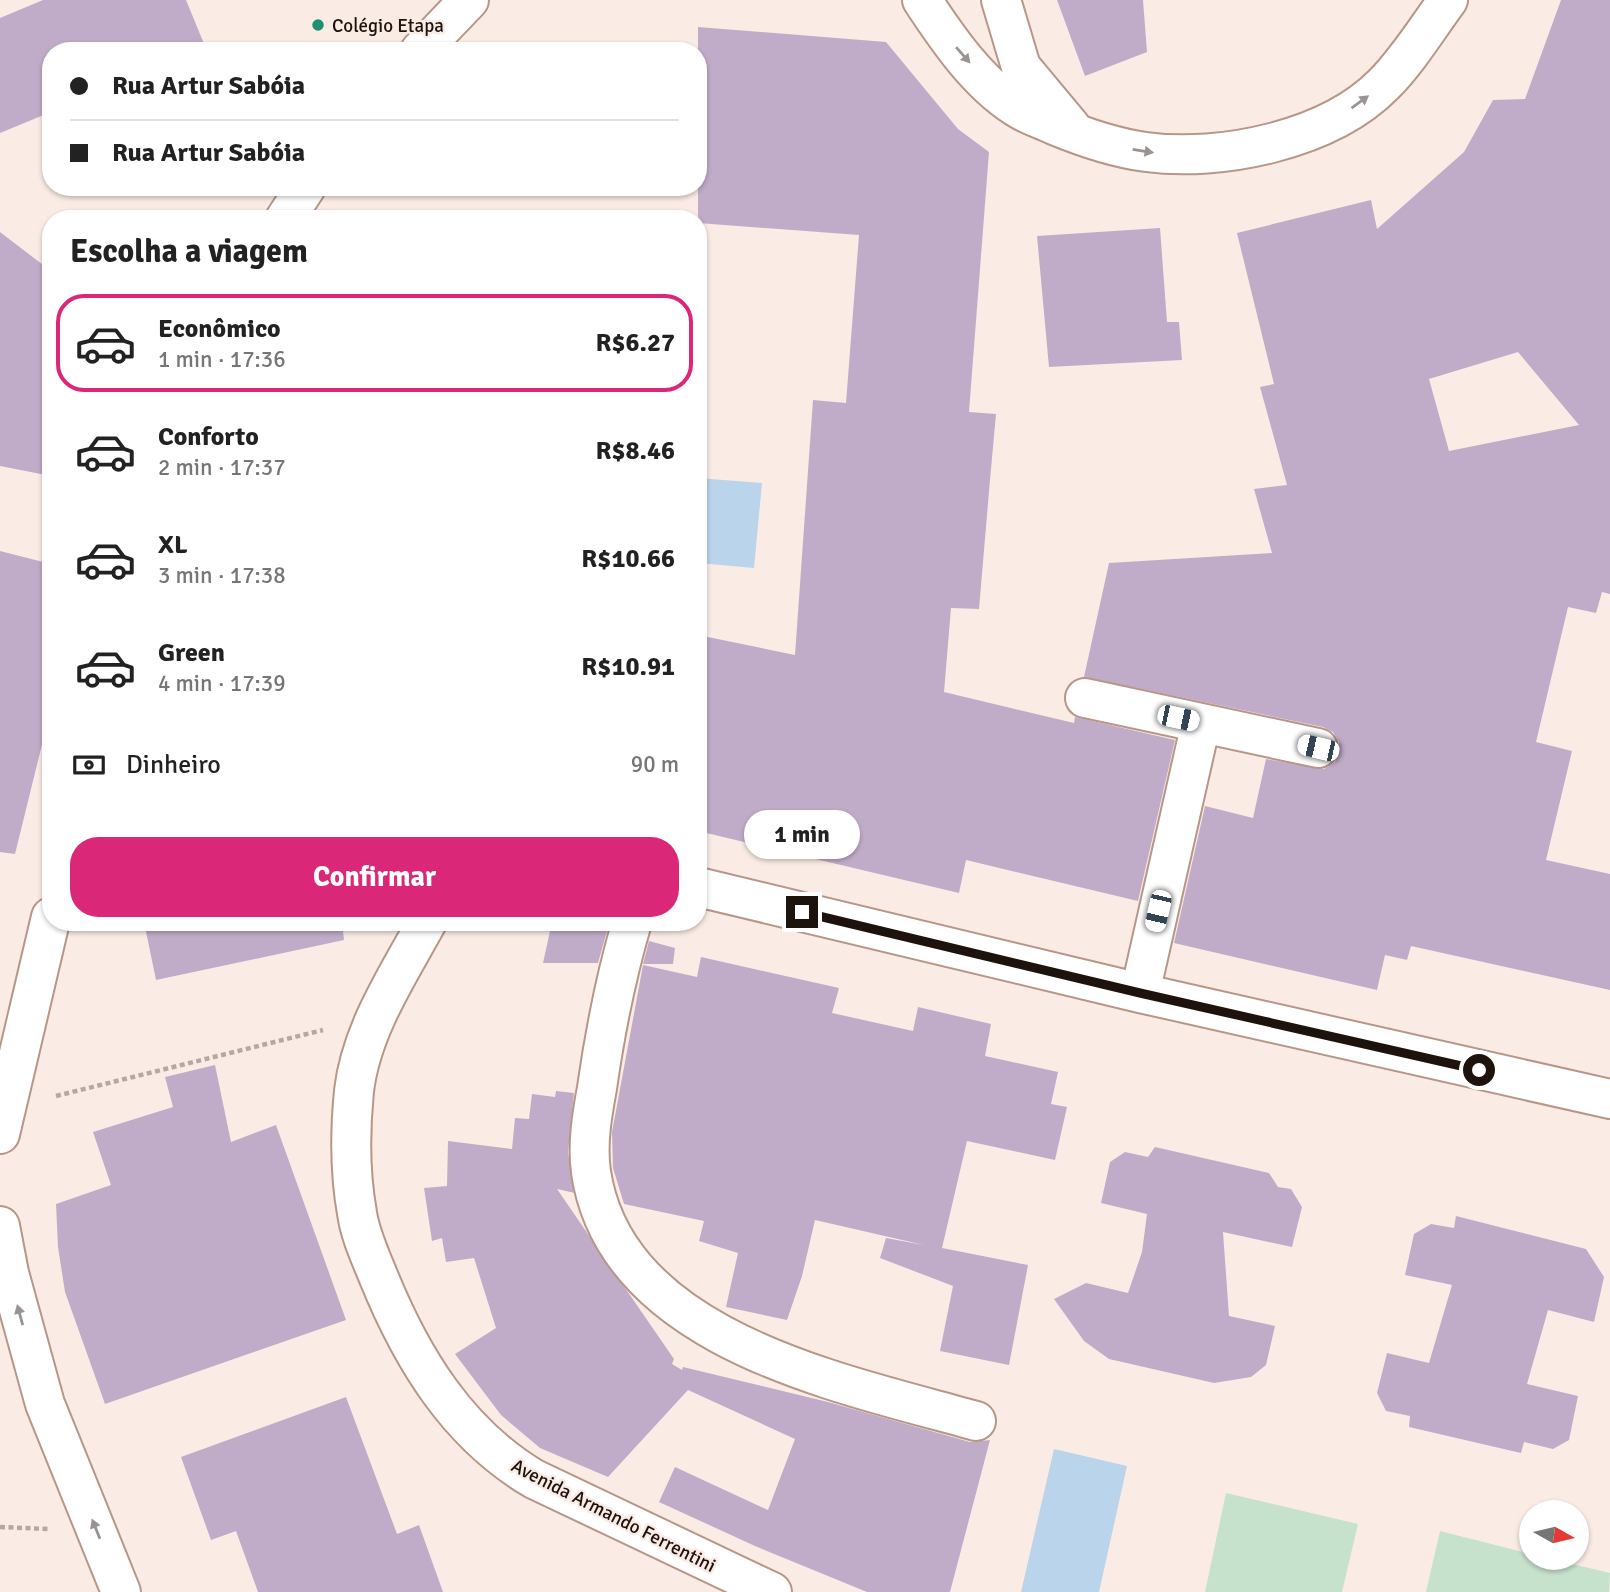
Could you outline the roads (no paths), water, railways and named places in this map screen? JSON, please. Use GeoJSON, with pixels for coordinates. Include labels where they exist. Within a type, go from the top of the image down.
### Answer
{"type":"FeatureCollection","features":[{"type":"Feature","properties":{"kind":"street"},"geometry":{"type":"LineString","coordinates":[[429,42],[469,0]]}},
{"type":"Feature","properties":{"kind":"street"},"geometry":{"type":"LineString","coordinates":[[922,0],[942,32],[994,91],[1017,109],[1077,134],[1145,152],[1180,154],[1221,152],[1296,137],[1342,115],[1384,85],[1448,0]]}},
{"type":"Feature","properties":{"kind":"street"},"geometry":{"type":"LineString","coordinates":[[1000,0],[1021,66],[1077,134]]}},
{"type":"Feature","properties":{"kind":"street"},"geometry":{"type":"LineString","coordinates":[[1085,698],[1318,748]]}},
{"type":"Feature","properties":{"kind":"street"},"geometry":{"type":"LineString","coordinates":[[1140,993],[1200,723]]}},
{"type":"Feature","properties":{"kind":"street"},"geometry":{"type":"LineString","coordinates":[[707,889],[1140,993],[1610,1099]]}},
{"type":"Feature","properties":{"kind":"street"},"geometry":{"type":"LineString","coordinates":[[0,1134],[48,931]]}},
{"type":"Feature","properties":{"kind":"street","name":"Avenida Armando Ferrentini"},"geometry":{"type":"LineString","coordinates":[[422,931],[374,1018],[354,1089],[352,1162],[357,1215],[392,1310],[444,1399],[509,1464],[534,1479],[772,1592]]}},
{"type":"Feature","properties":{"kind":"street"},"geometry":{"type":"LineString","coordinates":[[630,931],[604,1038],[590,1131],[591,1172],[599,1203],[617,1246],[646,1282],[694,1318],[738,1343],[863,1391],[976,1421]]}},
{"type":"Feature","properties":{"kind":"street"},"geometry":{"type":"LineString","coordinates":[[0,1226],[9,1273],[45,1404],[121,1592]]}},
{"type":"Feature","properties":{"kind":"water"},"geometry":{"type":"Polygon","coordinates":[[[707,479],[762,483],[754,568],[707,564],[707,479]]]}},
{"type":"Feature","properties":{"kind":"water"},"geometry":{"type":"Polygon","coordinates":[[[1054,1449],[1127,1466],[1099,1592],[1021,1592],[1054,1449]]]}},
{"type":"Feature","properties":{"kind":"place","name":"Colégio Etapa"},"geometry":{"type":"Point","coordinates":[318,25]}}]}
